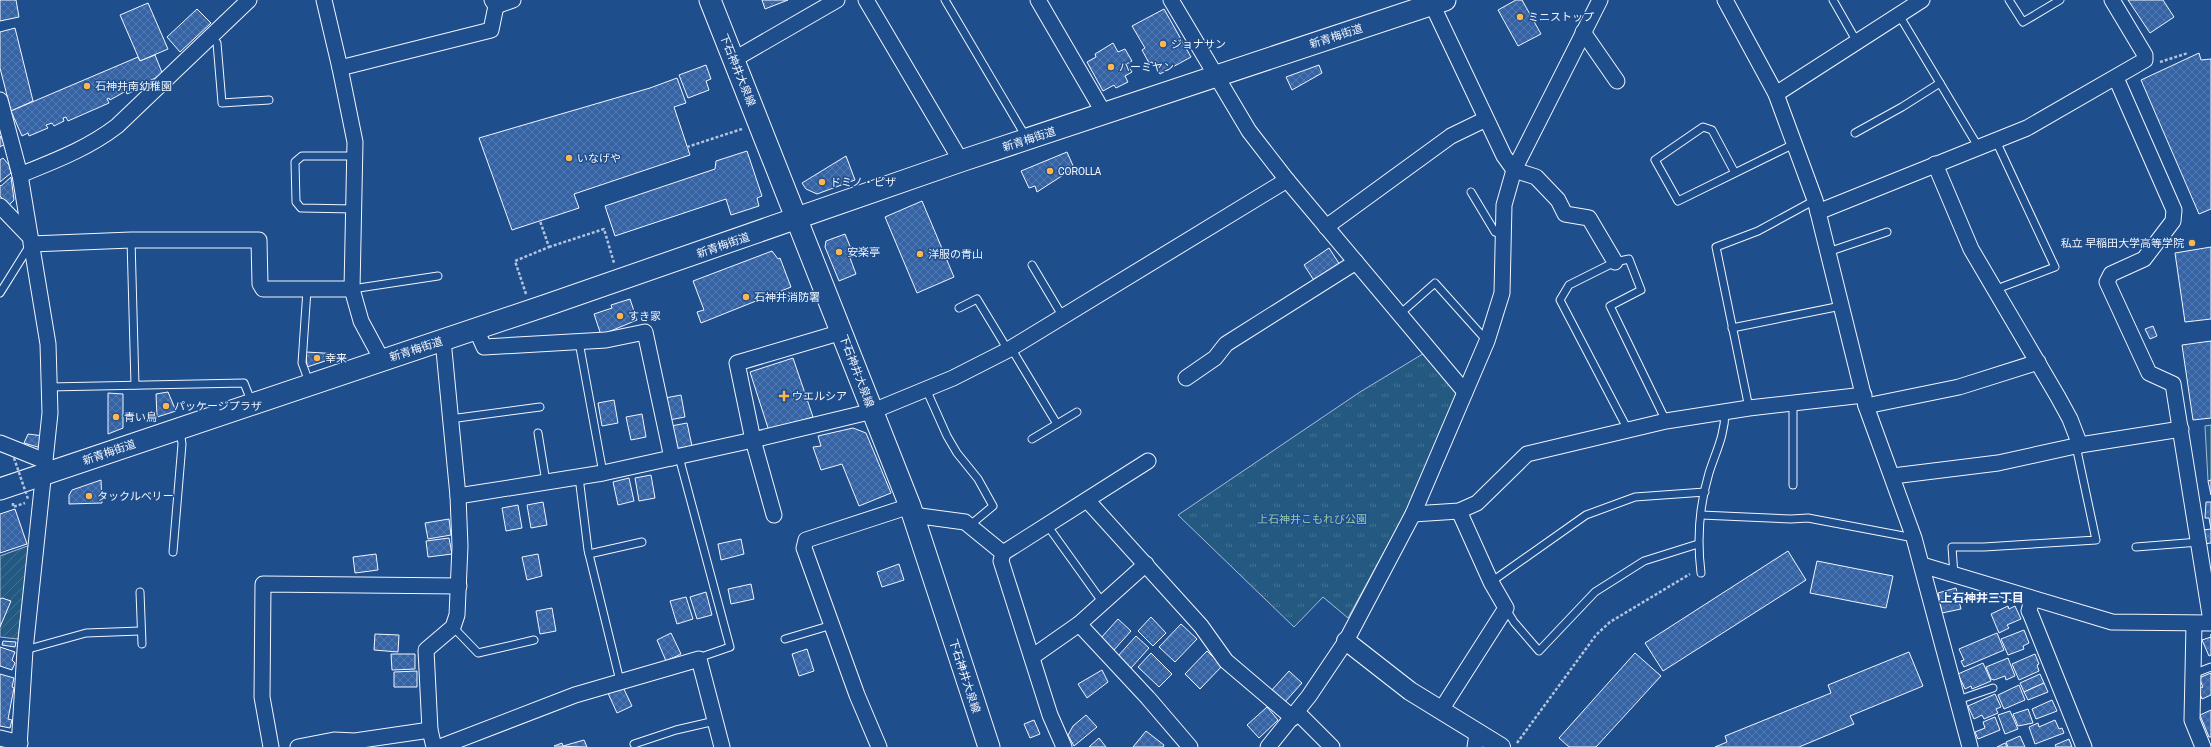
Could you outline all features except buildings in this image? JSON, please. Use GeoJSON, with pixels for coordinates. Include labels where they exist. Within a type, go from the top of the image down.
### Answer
{"type":"FeatureCollection","features":[{"type":"Feature","properties":{"kind":"main road","name":"下石神井大泉線"},"geometry":{"type":"LineString","coordinates":[[710,0],[798,219],[911,510],[989,747]]}},
{"type":"Feature","properties":{"kind":"main road","name":"新青梅街道"},"geometry":{"type":"LineString","coordinates":[[0,489],[45,467],[252,404],[798,219],[962,161],[1105,115],[1436,2]]}},
{"type":"Feature","properties":{"kind":"street"},"geometry":{"type":"LineString","coordinates":[[20,175],[96,142],[117,126],[249,0]]}},
{"type":"Feature","properties":{"kind":"street"},"geometry":{"type":"LineString","coordinates":[[324,0],[355,142],[352,289],[361,321],[382,360]]}},
{"type":"Feature","properties":{"kind":"street"},"geometry":{"type":"LineString","coordinates":[[340,68],[491,30],[494,3],[513,0]]}},
{"type":"Feature","properties":{"kind":"street"},"geometry":{"type":"LineString","coordinates":[[733,60],[819,4],[837,0]]}},
{"type":"Feature","properties":{"kind":"street"},"geometry":{"type":"LineString","coordinates":[[866,0],[962,161]]}},
{"type":"Feature","properties":{"kind":"street"},"geometry":{"type":"LineString","coordinates":[[1038,0],[1105,115]]}},
{"type":"Feature","properties":{"kind":"street"},"geometry":{"type":"LineString","coordinates":[[1171,0],[1248,131],[1326,227],[1401,313],[1465,392]]}},
{"type":"Feature","properties":{"kind":"street"},"geometry":{"type":"LineString","coordinates":[[1268,747],[1295,715],[1346,641],[1413,514],[1487,341],[1502,293],[1504,205],[1514,170],[1600,0]]}},
{"type":"Feature","properties":{"kind":"street"},"geometry":{"type":"LineString","coordinates":[[1725,0],[1776,94],[1816,206],[1865,401],[1881,450],[1914,538],[1970,747]]}},
{"type":"Feature","properties":{"kind":"street"},"geometry":{"type":"LineString","coordinates":[[1776,94],[1922,0]]}},
{"type":"Feature","properties":{"kind":"street"},"geometry":{"type":"LineString","coordinates":[[1816,206],[1979,148],[2028,128],[2145,60],[2145,55],[2112,0]]}},
{"type":"Feature","properties":{"kind":"street"},"geometry":{"type":"LineString","coordinates":[[1436,2],[1486,119],[1504,156],[1514,170],[1536,177],[1558,200],[1565,214],[1589,218],[1615,262]]}},
{"type":"Feature","properties":{"kind":"street"},"geometry":{"type":"LineString","coordinates":[[1583,32],[1617,81]]}},
{"type":"Feature","properties":{"kind":"street"},"geometry":{"type":"LineString","coordinates":[[1922,565],[2112,622],[2194,624],[2211,622],[2208,587],[2199,542],[2173,384],[2149,373],[2107,282],[2111,274],[2144,259],[2172,221],[2174,210],[2116,78]]}},
{"type":"Feature","properties":{"kind":"street"},"geometry":{"type":"LineString","coordinates":[[0,100],[20,175],[48,344],[50,413],[25,650],[20,745],[0,738]]}},
{"type":"Feature","properties":{"kind":"street"},"geometry":{"type":"LineString","coordinates":[[1326,227],[1451,136],[1486,119]]}},
{"type":"Feature","properties":{"kind":"street"},"geometry":{"type":"LineString","coordinates":[[1935,164],[1971,249],[2070,419],[2078,446]]}},
{"type":"Feature","properties":{"kind":"street"},"geometry":{"type":"LineString","coordinates":[[458,496],[603,473],[753,440],[873,411],[953,378],[1010,349],[1287,180]]}},
{"type":"Feature","properties":{"kind":"street"},"geometry":{"type":"LineString","coordinates":[[0,206],[30,240],[259,240],[260,284],[263,289],[352,289]]}},
{"type":"Feature","properties":{"kind":"street"},"geometry":{"type":"LineString","coordinates":[[1186,378],[1215,358],[1226,344],[1356,262]]}},
{"type":"Feature","properties":{"kind":"street"},"geometry":{"type":"LineString","coordinates":[[476,329],[484,347],[606,340],[645,332],[676,457]]}},
{"type":"Feature","properties":{"kind":"street"},"geometry":{"type":"LineString","coordinates":[[774,515],[753,440],[737,363],[842,332]]}},
{"type":"Feature","properties":{"kind":"street"},"geometry":{"type":"LineString","coordinates":[[434,747],[430,730],[426,650],[453,627],[457,615],[460,546],[458,496],[443,340]]}},
{"type":"Feature","properties":{"kind":"street"},"geometry":{"type":"LineString","coordinates":[[1413,514],[1459,512],[1477,503],[1527,454],[1666,421],[1749,408],[1793,403],[1865,401],[1959,387],[2038,362]]}},
{"type":"Feature","properties":{"kind":"street"},"geometry":{"type":"LineString","coordinates":[[1892,476],[1998,462],[2078,446],[2181,429]]}},
{"type":"Feature","properties":{"kind":"street"},"geometry":{"type":"LineString","coordinates":[[0,442],[45,467]]}},
{"type":"Feature","properties":{"kind":"street"},"geometry":{"type":"LineString","coordinates":[[1064,747],[1050,715],[1001,561],[1004,553],[1148,461]]}},
{"type":"Feature","properties":{"kind":"street"},"geometry":{"type":"LineString","coordinates":[[1087,500],[1201,626],[1226,661],[1295,715],[1332,747]]}},
{"type":"Feature","properties":{"kind":"street"},"geometry":{"type":"LineString","coordinates":[[879,747],[857,695],[804,548],[806,540],[911,510],[965,522],[1004,553]]}},
{"type":"Feature","properties":{"kind":"street"},"geometry":{"type":"LineString","coordinates":[[1440,710],[1506,608],[1491,582],[1459,512]]}},
{"type":"Feature","properties":{"kind":"street"},"geometry":{"type":"LineString","coordinates":[[1032,658],[1079,624],[1146,564]]}},
{"type":"Feature","properties":{"kind":"street"},"geometry":{"type":"LineString","coordinates":[[271,747],[262,697],[263,584],[459,586]]}},
{"type":"Feature","properties":{"kind":"street"},"geometry":{"type":"LineString","coordinates":[[2032,599],[2029,611],[2084,747]]}},
{"type":"Feature","properties":{"kind":"street"},"geometry":{"type":"LineString","coordinates":[[1079,624],[1148,698],[1190,747]]}},
{"type":"Feature","properties":{"kind":"street"},"geometry":{"type":"LineString","coordinates":[[2194,624],[2192,720],[2199,746]]}},
{"type":"Feature","properties":{"kind":"street"},"geometry":{"type":"LineString","coordinates":[[1346,641],[1410,690],[1440,710],[1476,740],[1501,747]]}},
{"type":"Feature","properties":{"kind":"street"},"geometry":{"type":"LineString","coordinates":[[440,747],[575,695],[620,681],[699,660],[722,747]]}},
{"type":"Feature","properties":{"kind":"street"},"geometry":{"type":"LineString","coordinates":[[298,747],[334,740],[355,741],[430,730]]}},
{"type":"Feature","properties":{"kind":"lane"},"geometry":{"type":"LineString","coordinates":[[945,0],[1027,139]]}},
{"type":"Feature","properties":{"kind":"lane"},"geometry":{"type":"LineString","coordinates":[[1833,0],[1857,42]]}},
{"type":"Feature","properties":{"kind":"lane"},"geometry":{"type":"LineString","coordinates":[[2009,0],[2023,22],[2060,0]]}},
{"type":"Feature","properties":{"kind":"lane"},"geometry":{"type":"LineString","coordinates":[[1899,15],[1979,148]]}},
{"type":"Feature","properties":{"kind":"lane"},"geometry":{"type":"LineString","coordinates":[[211,36],[217,44],[222,103],[269,100]]}},
{"type":"Feature","properties":{"kind":"lane"},"geometry":{"type":"LineString","coordinates":[[1855,133],[1902,107],[1940,83]]}},
{"type":"Feature","properties":{"kind":"lane"},"geometry":{"type":"LineString","coordinates":[[1735,173],[1712,130],[1703,127],[1655,160],[1678,201],[1735,173],[1794,144]]}},
{"type":"Feature","properties":{"kind":"lane"},"geometry":{"type":"LineString","coordinates":[[1994,290],[2055,267],[1996,141]]}},
{"type":"Feature","properties":{"kind":"lane"},"geometry":{"type":"LineString","coordinates":[[354,156],[302,156],[295,162],[296,202],[301,208],[354,209]]}},
{"type":"Feature","properties":{"kind":"lane"},"geometry":{"type":"LineString","coordinates":[[1471,192],[1495,232],[1503,235]]}},
{"type":"Feature","properties":{"kind":"lane"},"geometry":{"type":"LineString","coordinates":[[1749,408],[1716,247],[1816,206]]}},
{"type":"Feature","properties":{"kind":"lane"},"geometry":{"type":"LineString","coordinates":[[1828,252],[1887,232]]}},
{"type":"Feature","properties":{"kind":"lane"},"geometry":{"type":"LineString","coordinates":[[0,293],[30,240]]}},
{"type":"Feature","properties":{"kind":"lane"},"geometry":{"type":"LineString","coordinates":[[131,240],[135,385]]}},
{"type":"Feature","properties":{"kind":"lane"},"geometry":{"type":"LineString","coordinates":[[1628,430],[1560,300],[1569,286],[1615,262],[1629,259],[1642,290],[1610,306],[1666,421]]}},
{"type":"Feature","properties":{"kind":"lane"},"geometry":{"type":"LineString","coordinates":[[1032,266],[1063,317]]}},
{"type":"Feature","properties":{"kind":"lane"},"geometry":{"type":"LineString","coordinates":[[352,289],[438,276]]}},
{"type":"Feature","properties":{"kind":"lane"},"geometry":{"type":"LineString","coordinates":[[1401,313],[1435,283],[1487,341]]}},
{"type":"Feature","properties":{"kind":"lane"},"geometry":{"type":"LineString","coordinates":[[307,290],[302,363],[309,384]]}},
{"type":"Feature","properties":{"kind":"lane"},"geometry":{"type":"LineString","coordinates":[[959,308],[977,299],[1057,424]]}},
{"type":"Feature","properties":{"kind":"lane"},"geometry":{"type":"LineString","coordinates":[[1732,328],[1842,306]]}},
{"type":"Feature","properties":{"kind":"lane"},"geometry":{"type":"LineString","coordinates":[[579,342],[603,473]]}},
{"type":"Feature","properties":{"kind":"lane"},"geometry":{"type":"LineString","coordinates":[[49,387],[244,383],[252,404]]}},
{"type":"Feature","properties":{"kind":"lane"},"geometry":{"type":"LineString","coordinates":[[926,389],[947,436],[978,479],[993,506],[969,526]]}},
{"type":"Feature","properties":{"kind":"lane"},"geometry":{"type":"LineString","coordinates":[[1793,403],[1793,485]]}},
{"type":"Feature","properties":{"kind":"lane"},"geometry":{"type":"LineString","coordinates":[[450,419],[540,407]]}},
{"type":"Feature","properties":{"kind":"lane"},"geometry":{"type":"LineString","coordinates":[[1032,439],[1077,412]]}},
{"type":"Feature","properties":{"kind":"lane"},"geometry":{"type":"LineString","coordinates":[[1701,570],[1698,544],[1701,515],[1705,492],[1725,429],[1725,412]]}},
{"type":"Feature","properties":{"kind":"lane"},"geometry":{"type":"LineString","coordinates":[[173,552],[182,444],[180,427]]}},
{"type":"Feature","properties":{"kind":"lane"},"geometry":{"type":"LineString","coordinates":[[538,433],[546,482]]}},
{"type":"Feature","properties":{"kind":"lane"},"geometry":{"type":"LineString","coordinates":[[1954,575],[1952,547],[1984,547],[2096,540],[2078,446]]}},
{"type":"Feature","properties":{"kind":"lane"},"geometry":{"type":"LineString","coordinates":[[676,457],[730,647],[698,657],[699,660]]}},
{"type":"Feature","properties":{"kind":"lane"},"geometry":{"type":"LineString","coordinates":[[579,477],[589,554],[620,681]]}},
{"type":"Feature","properties":{"kind":"lane"},"geometry":{"type":"LineString","coordinates":[[1491,582],[1586,515],[1635,496],[1705,492]]}},
{"type":"Feature","properties":{"kind":"lane"},"geometry":{"type":"LineString","coordinates":[[1701,515],[1790,519],[1808,518],[1914,538]]}},
{"type":"Feature","properties":{"kind":"lane"},"geometry":{"type":"LineString","coordinates":[[1047,525],[1090,583],[1103,604]]}},
{"type":"Feature","properties":{"kind":"lane"},"geometry":{"type":"LineString","coordinates":[[589,554],[642,542]]}},
{"type":"Feature","properties":{"kind":"lane"},"geometry":{"type":"LineString","coordinates":[[2136,547],[2199,542]]}},
{"type":"Feature","properties":{"kind":"lane"},"geometry":{"type":"LineString","coordinates":[[1506,608],[1514,622],[1539,651],[1595,592],[1644,561],[1698,544]]}},
{"type":"Feature","properties":{"kind":"lane"},"geometry":{"type":"LineString","coordinates":[[140,592],[140,632],[142,644]]}},
{"type":"Feature","properties":{"kind":"lane"},"geometry":{"type":"LineString","coordinates":[[785,639],[832,625]]}},
{"type":"Feature","properties":{"kind":"lane"},"geometry":{"type":"LineString","coordinates":[[453,627],[478,653],[534,640]]}},
{"type":"Feature","properties":{"kind":"lane"},"geometry":{"type":"LineString","coordinates":[[25,650],[86,633],[140,632]]}},
{"type":"Feature","properties":{"kind":"lane"},"geometry":{"type":"LineString","coordinates":[[2192,674],[2211,666]]}},
{"type":"Feature","properties":{"kind":"lane"},"geometry":{"type":"LineString","coordinates":[[1958,700],[1993,688]]}},
{"type":"Feature","properties":{"kind":"lane"},"geometry":{"type":"LineString","coordinates":[[634,744],[676,730],[715,721]]}},
{"type":"Feature","properties":{"kind":"path"},"geometry":{"type":"LineString","coordinates":[[2158,62],[2188,53]]}},
{"type":"Feature","properties":{"kind":"path"},"geometry":{"type":"LineString","coordinates":[[687,147],[748,127]]}},
{"type":"Feature","properties":{"kind":"path"},"geometry":{"type":"LineString","coordinates":[[540,221],[549,247]]}},
{"type":"Feature","properties":{"kind":"path"},"geometry":{"type":"LineString","coordinates":[[527,296],[515,261],[549,247],[604,229],[615,266]]}},
{"type":"Feature","properties":{"kind":"path"},"geometry":{"type":"LineString","coordinates":[[14,458],[28,499]]}},
{"type":"Feature","properties":{"kind":"path"},"geometry":{"type":"LineString","coordinates":[[14,507],[30,502]]}},
{"type":"Feature","properties":{"kind":"path"},"geometry":{"type":"LineString","coordinates":[[1514,747],[1596,635],[1610,622],[1701,570]]}},
{"type":"Feature","properties":{"kind":"green space","name":"上石神井こもれび公園"},"geometry":{"type":"Polygon","coordinates":[[[1426,352],[1458,394],[1408,508],[1348,618],[1323,597],[1294,627],[1178,515],[1360,392],[1426,352]]]}},
{"type":"Feature","properties":{"kind":"green space"},"geometry":{"type":"Polygon","coordinates":[[[2211,425],[2211,480],[2208,481],[2205,426],[2211,425]]]}},
{"type":"Feature","properties":{"kind":"green space"},"geometry":{"type":"Polygon","coordinates":[[[30,545],[18,639],[0,637],[0,556],[30,545]]]}},
{"type":"Feature","properties":{"kind":"place","name":"ミニストップ"},"geometry":{"type":"Point","coordinates":[1520,17]}},
{"type":"Feature","properties":{"kind":"place","name":"ジョナサン"},"geometry":{"type":"Point","coordinates":[1163,44]}},
{"type":"Feature","properties":{"kind":"place","name":"バーミヤン"},"geometry":{"type":"Point","coordinates":[1111,67]}},
{"type":"Feature","properties":{"kind":"place","name":"石神井南幼稚園"},"geometry":{"type":"Point","coordinates":[87,86]}},
{"type":"Feature","properties":{"kind":"place","name":"いなげや"},"geometry":{"type":"Point","coordinates":[569,158]}},
{"type":"Feature","properties":{"kind":"place","name":"COROLLA"},"geometry":{"type":"Point","coordinates":[1050,171]}},
{"type":"Feature","properties":{"kind":"place","name":"ドミノ・ピザ"},"geometry":{"type":"Point","coordinates":[822,182]}},
{"type":"Feature","properties":{"kind":"place","name":"私立 早稲田大学高等学院"},"geometry":{"type":"Point","coordinates":[2192,243]}},
{"type":"Feature","properties":{"kind":"place","name":"安楽亭"},"geometry":{"type":"Point","coordinates":[839,252]}},
{"type":"Feature","properties":{"kind":"place","name":"洋服の青山"},"geometry":{"type":"Point","coordinates":[920,254]}},
{"type":"Feature","properties":{"kind":"place","name":"石神井消防署"},"geometry":{"type":"Point","coordinates":[746,297]}},
{"type":"Feature","properties":{"kind":"place","name":"すき家"},"geometry":{"type":"Point","coordinates":[620,316]}},
{"type":"Feature","properties":{"kind":"place","name":"幸来"},"geometry":{"type":"Point","coordinates":[317,358]}},
{"type":"Feature","properties":{"kind":"place","name":"ウエルシア"},"geometry":{"type":"Point","coordinates":[784,396]}},
{"type":"Feature","properties":{"kind":"place","name":"パッケージプラザ"},"geometry":{"type":"Point","coordinates":[166,406]}},
{"type":"Feature","properties":{"kind":"place","name":"青い鳥"},"geometry":{"type":"Point","coordinates":[116,417]}},
{"type":"Feature","properties":{"kind":"place","name":"タックルベリー"},"geometry":{"type":"Point","coordinates":[89,496]}},
{"type":"Feature","properties":{"kind":"district","name":"上石神井三丁目"},"geometry":{"type":"Point","coordinates":[1982,598]}}]}
